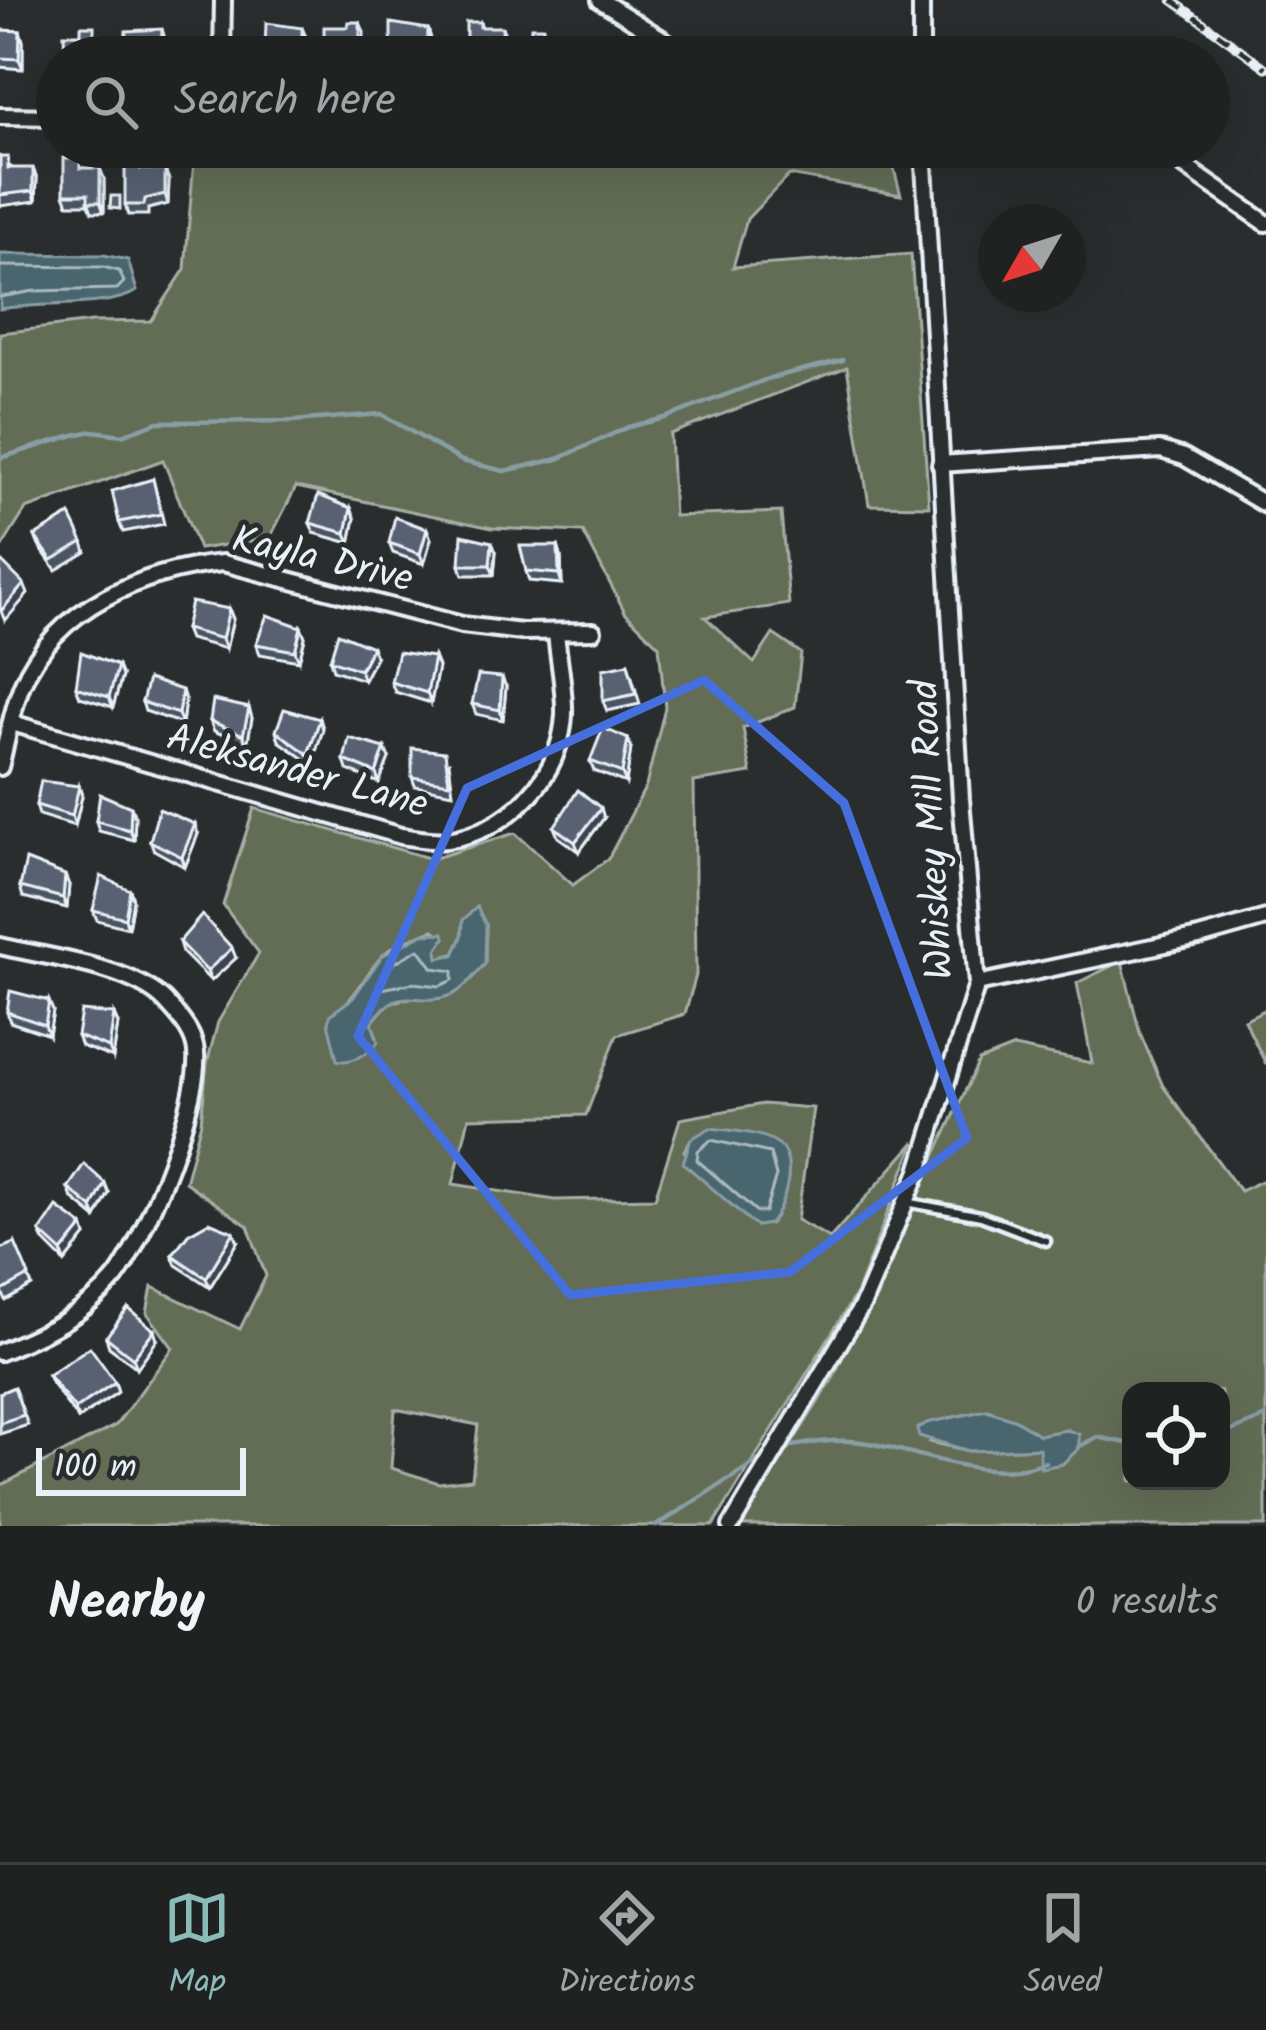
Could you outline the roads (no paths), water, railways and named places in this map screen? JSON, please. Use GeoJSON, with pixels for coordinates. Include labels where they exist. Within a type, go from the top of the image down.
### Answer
{"type":"FeatureCollection","features":[{"type":"Feature","properties":{"kind":"street"},"geometry":{"type":"LineString","coordinates":[[222,36],[223,0]]}},
{"type":"Feature","properties":{"kind":"street"},"geometry":{"type":"LineString","coordinates":[[599,0],[657,36]]}},
{"type":"Feature","properties":{"kind":"street"},"geometry":{"type":"LineString","coordinates":[[921,0],[921,36]]}},
{"type":"Feature","properties":{"kind":"street"},"geometry":{"type":"LineString","coordinates":[[0,116],[36,117]]}},
{"type":"Feature","properties":{"kind":"street","name":"Whiskey Mill Road"},"geometry":{"type":"LineString","coordinates":[[731,1526],[846,1336],[906,1202],[977,984],[923,168]]}},
{"type":"Feature","properties":{"kind":"street"},"geometry":{"type":"LineString","coordinates":[[1187,168],[1266,223]]}},
{"type":"Feature","properties":{"kind":"street"},"geometry":{"type":"LineString","coordinates":[[940,464],[1161,449],[1184,457],[1266,505]]}},
{"type":"Feature","properties":{"kind":"street","name":"Kayla Drive"},"geometry":{"type":"LineString","coordinates":[[0,767],[23,683],[46,648],[73,620],[118,589],[193,566],[223,563],[462,626],[593,631]]}},
{"type":"Feature","properties":{"kind":"street","name":"Aleksander Lane"},"geometry":{"type":"LineString","coordinates":[[12,723],[401,836],[442,841],[474,834],[503,820],[528,800],[559,751],[564,712],[556,632]]}},
{"type":"Feature","properties":{"kind":"street"},"geometry":{"type":"LineString","coordinates":[[977,984],[1199,937],[1266,918]]}},
{"type":"Feature","properties":{"kind":"street"},"geometry":{"type":"LineString","coordinates":[[0,946],[110,973],[143,986],[161,997],[189,1031],[197,1059],[196,1085],[147,1225],[114,1279],[72,1318],[0,1352]]}},
{"type":"Feature","properties":{"kind":"lane"},"geometry":{"type":"LineString","coordinates":[[906,1202],[981,1216],[1046,1241]]}},
{"type":"Feature","properties":{"kind":"water"},"geometry":{"type":"Polygon","coordinates":[[[0,254],[104,255],[128,260],[137,291],[91,303],[0,309],[0,254]]]}},
{"type":"Feature","properties":{"kind":"water"},"geometry":{"type":"Polygon","coordinates":[[[477,907],[486,925],[485,964],[449,996],[391,1002],[372,1023],[378,1042],[354,1059],[337,1060],[328,1022],[331,1014],[353,998],[382,956],[423,934],[444,933],[438,958],[454,955],[463,920],[477,907]]]}},
{"type":"Feature","properties":{"kind":"water"},"geometry":{"type":"Polygon","coordinates":[[[710,1128],[763,1136],[784,1151],[787,1183],[770,1224],[751,1222],[683,1163],[691,1139],[710,1128]]]}},
{"type":"Feature","properties":{"kind":"water"},"geometry":{"type":"Polygon","coordinates":[[[987,1410],[1039,1435],[1067,1430],[1079,1434],[1079,1448],[1062,1464],[1041,1468],[1039,1448],[969,1451],[919,1436],[917,1429],[927,1423],[987,1410]]]}},
{"type":"Feature","properties":{"kind":"waterway"},"geometry":{"type":"LineString","coordinates":[[0,458],[74,435],[93,431],[122,435],[158,422],[293,421],[381,414],[462,461],[504,471],[558,459],[628,427],[770,378],[843,360]]}},
{"type":"Feature","properties":{"kind":"waterway"},"geometry":{"type":"LineString","coordinates":[[1230,1431],[1266,1417]]}},
{"type":"Feature","properties":{"kind":"waterway"},"geometry":{"type":"LineString","coordinates":[[1078,1447],[1097,1437],[1122,1442]]}},
{"type":"Feature","properties":{"kind":"waterway"},"geometry":{"type":"LineString","coordinates":[[792,1446],[858,1442],[1001,1470],[1045,1462]]}},
{"type":"Feature","properties":{"kind":"waterway"},"geometry":{"type":"LineString","coordinates":[[656,1526],[762,1458]]}},
{"type":"Feature","properties":{"kind":"railway"},"geometry":{"type":"LineString","coordinates":[[1172,0],[1222,36]]}},
{"type":"Feature","properties":{"kind":"railway"},"geometry":{"type":"LineString","coordinates":[[1230,42],[1266,68]]}}]}
